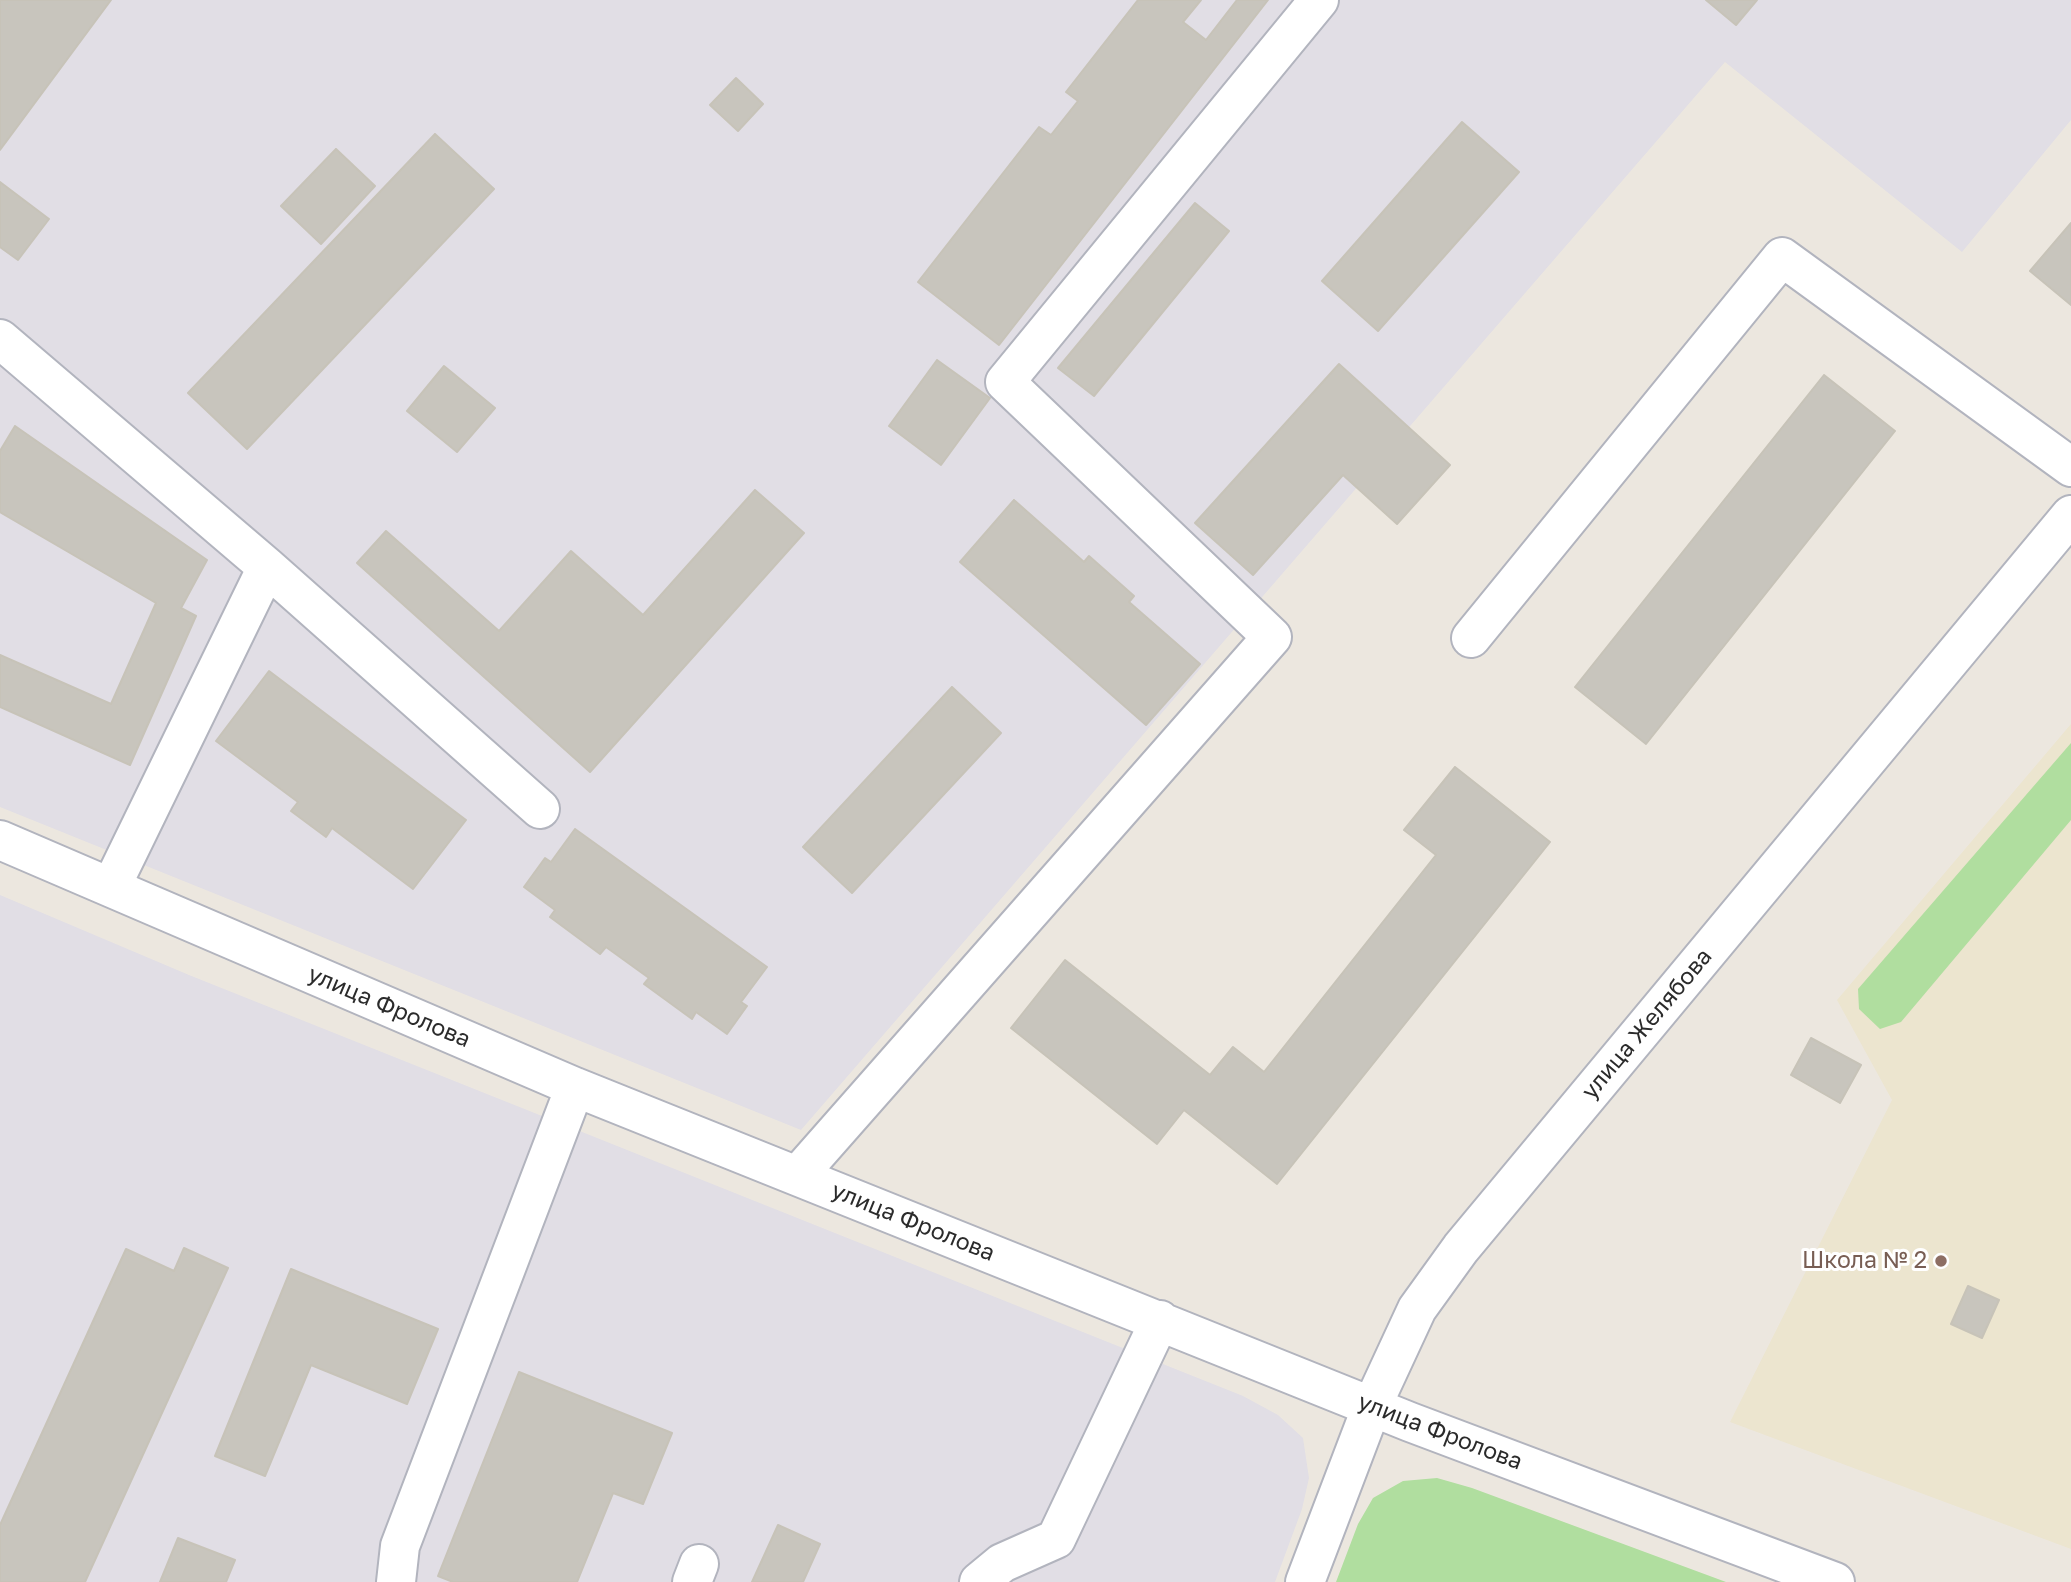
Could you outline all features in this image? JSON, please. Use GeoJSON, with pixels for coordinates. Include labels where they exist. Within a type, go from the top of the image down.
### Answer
{"type":"FeatureCollection","features":[{"type":"Feature","properties":{"kind":"street"},"geometry":{"type":"LineString","coordinates":[[798,1175],[1272,636],[1005,382],[1319,0]]}},
{"type":"Feature","properties":{"kind":"street"},"geometry":{"type":"LineString","coordinates":[[1471,638],[1782,257],[2071,467]]}},
{"type":"Feature","properties":{"kind":"street"},"geometry":{"type":"LineString","coordinates":[[0,339],[267,568],[540,809]]}},
{"type":"Feature","properties":{"kind":"street","name":"улица Желябова"},"geometry":{"type":"LineString","coordinates":[[1305,1582],[1372,1406],[1417,1309],[1461,1248],[2071,515]]}},
{"type":"Feature","properties":{"kind":"street"},"geometry":{"type":"LineString","coordinates":[[111,887],[267,568]]}},
{"type":"Feature","properties":{"kind":"street","name":"улица Фролова"},"geometry":{"type":"LineString","coordinates":[[0,841],[575,1087],[1372,1406],[1835,1582]]}},
{"type":"Feature","properties":{"kind":"street"},"geometry":{"type":"LineString","coordinates":[[396,1582],[400,1546],[575,1087]]}},
{"type":"Feature","properties":{"kind":"street"},"geometry":{"type":"LineString","coordinates":[[979,1582],[1002,1563],[1056,1539],[1160,1320]]}},
{"type":"Feature","properties":{"kind":"shaded area"},"geometry":{"type":"Polygon","coordinates":[[[0,0],[2071,0],[2071,120],[1962,252],[1725,62],[801,1130],[0,807],[0,0]]]}},
{"type":"Feature","properties":{"kind":"shaded area","name":"Школа № 2"},"geometry":{"type":"Polygon","coordinates":[[[2071,724],[2071,1549],[1730,1422],[1892,1100],[1837,1000],[2071,724]]]}},
{"type":"Feature","properties":{"kind":"shaded area"},"geometry":{"type":"Polygon","coordinates":[[[0,895],[189,975],[1243,1396],[1278,1415],[1303,1438],[1309,1478],[1302,1509],[1275,1582],[0,1582],[0,895]]]}},
{"type":"Feature","properties":{"kind":"green space"},"geometry":{"type":"Polygon","coordinates":[[[2071,743],[2071,820],[1901,1022],[1880,1029],[1859,1009],[1858,989],[2071,743]]]}},
{"type":"Feature","properties":{"kind":"green space"},"geometry":{"type":"Polygon","coordinates":[[[1437,1478],[1472,1488],[1726,1582],[1336,1582],[1358,1524],[1373,1498],[1403,1481],[1437,1478]]]}},
{"type":"Feature","properties":{"kind":"building"},"geometry":{"type":"Polygon","coordinates":[[[0,0],[111,0],[0,150],[0,0]]]}},
{"type":"Feature","properties":{"kind":"building"},"geometry":{"type":"Polygon","coordinates":[[[1138,0],[1201,0],[1183,22],[1206,40],[1237,0],[1268,0],[999,345],[918,282],[1039,127],[1051,135],[1078,101],[1066,92],[1138,0]]]}},
{"type":"Feature","properties":{"kind":"building"},"geometry":{"type":"Polygon","coordinates":[[[1706,0],[1757,0],[1736,25],[1706,0]]]}},
{"type":"Feature","properties":{"kind":"building"},"geometry":{"type":"Polygon","coordinates":[[[736,78],[763,104],[738,131],[710,105],[736,78]]]}},
{"type":"Feature","properties":{"kind":"building"},"geometry":{"type":"Polygon","coordinates":[[[1462,122],[1519,172],[1378,331],[1322,281],[1462,122]]]}},
{"type":"Feature","properties":{"kind":"building"},"geometry":{"type":"Polygon","coordinates":[[[435,134],[494,189],[247,449],[188,393],[435,134]]]}},
{"type":"Feature","properties":{"kind":"building"},"geometry":{"type":"Polygon","coordinates":[[[336,149],[375,186],[321,244],[281,206],[336,149]]]}},
{"type":"Feature","properties":{"kind":"building"},"geometry":{"type":"Polygon","coordinates":[[[0,182],[49,219],[18,260],[0,247],[0,182]]]}},
{"type":"Feature","properties":{"kind":"building"},"geometry":{"type":"Polygon","coordinates":[[[1195,203],[1229,231],[1094,396],[1058,368],[1195,203]]]}},
{"type":"Feature","properties":{"kind":"building"},"geometry":{"type":"Polygon","coordinates":[[[2071,223],[2071,305],[2030,271],[2071,223]]]}},
{"type":"Feature","properties":{"kind":"building"},"geometry":{"type":"Polygon","coordinates":[[[937,360],[990,398],[941,465],[889,426],[937,360]]]}},
{"type":"Feature","properties":{"kind":"building"},"geometry":{"type":"Polygon","coordinates":[[[1339,364],[1450,465],[1397,524],[1343,475],[1253,575],[1195,523],[1339,364]]]}},
{"type":"Feature","properties":{"kind":"building"},"geometry":{"type":"Polygon","coordinates":[[[444,366],[495,408],[457,452],[407,411],[444,366]]]}},
{"type":"Feature","properties":{"kind":"building"},"geometry":{"type":"Polygon","coordinates":[[[1824,375],[1895,431],[1646,744],[1575,687],[1824,375]]]}},
{"type":"Feature","properties":{"kind":"building"},"geometry":{"type":"Polygon","coordinates":[[[15,426],[207,560],[181,608],[196,616],[130,765],[0,707],[0,655],[111,704],[156,603],[0,512],[0,451],[15,426]]]}},
{"type":"Feature","properties":{"kind":"building"},"geometry":{"type":"Polygon","coordinates":[[[755,490],[804,533],[590,772],[357,563],[386,531],[499,631],[571,551],[643,615],[755,490]]]}},
{"type":"Feature","properties":{"kind":"building"},"geometry":{"type":"Polygon","coordinates":[[[1014,500],[1084,562],[1089,556],[1134,596],[1129,602],[1200,664],[1146,725],[960,562],[1014,500]]]}},
{"type":"Feature","properties":{"kind":"building"},"geometry":{"type":"Polygon","coordinates":[[[269,671],[466,820],[413,889],[332,828],[326,837],[291,811],[298,802],[216,741],[269,671]]]}},
{"type":"Feature","properties":{"kind":"building"},"geometry":{"type":"Polygon","coordinates":[[[952,687],[1001,733],[852,893],[803,847],[952,687]]]}},
{"type":"Feature","properties":{"kind":"building"},"geometry":{"type":"Polygon","coordinates":[[[1455,767],[1550,842],[1277,1184],[1184,1110],[1157,1144],[1011,1028],[1065,960],[1210,1075],[1233,1047],[1264,1072],[1436,855],[1404,830],[1455,767]]]}},
{"type":"Feature","properties":{"kind":"building"},"geometry":{"type":"Polygon","coordinates":[[[575,829],[767,967],[741,1002],[747,1006],[727,1034],[696,1012],[692,1019],[644,984],[649,978],[606,947],[600,954],[550,917],[555,910],[524,887],[545,858],[551,862],[575,829]]]}},
{"type":"Feature","properties":{"kind":"building"},"geometry":{"type":"Polygon","coordinates":[[[1811,1038],[1861,1065],[1840,1103],[1791,1075],[1811,1038]]]}},
{"type":"Feature","properties":{"kind":"building"},"geometry":{"type":"Polygon","coordinates":[[[184,1248],[228,1268],[85,1582],[0,1582],[0,1525],[126,1249],[174,1271],[184,1248]]]}},
{"type":"Feature","properties":{"kind":"building"},"geometry":{"type":"Polygon","coordinates":[[[291,1269],[438,1329],[407,1404],[311,1365],[265,1476],[215,1456],[291,1269]]]}},
{"type":"Feature","properties":{"kind":"building"},"geometry":{"type":"Polygon","coordinates":[[[1968,1286],[1999,1300],[1982,1338],[1951,1324],[1968,1286]]]}},
{"type":"Feature","properties":{"kind":"building"},"geometry":{"type":"Polygon","coordinates":[[[519,1372],[672,1433],[643,1504],[613,1493],[577,1582],[453,1582],[438,1576],[519,1372]]]}},
{"type":"Feature","properties":{"kind":"building"},"geometry":{"type":"Polygon","coordinates":[[[778,1525],[820,1544],[803,1582],[752,1582],[778,1525]]]}},
{"type":"Feature","properties":{"kind":"building"},"geometry":{"type":"Polygon","coordinates":[[[178,1538],[235,1560],[226,1582],[160,1582],[178,1538]]]}},
{"type":"Feature","properties":{"kind":"place","name":"Школа № 2"},"geometry":{"type":"Point","coordinates":[1941,1261]}}]}
